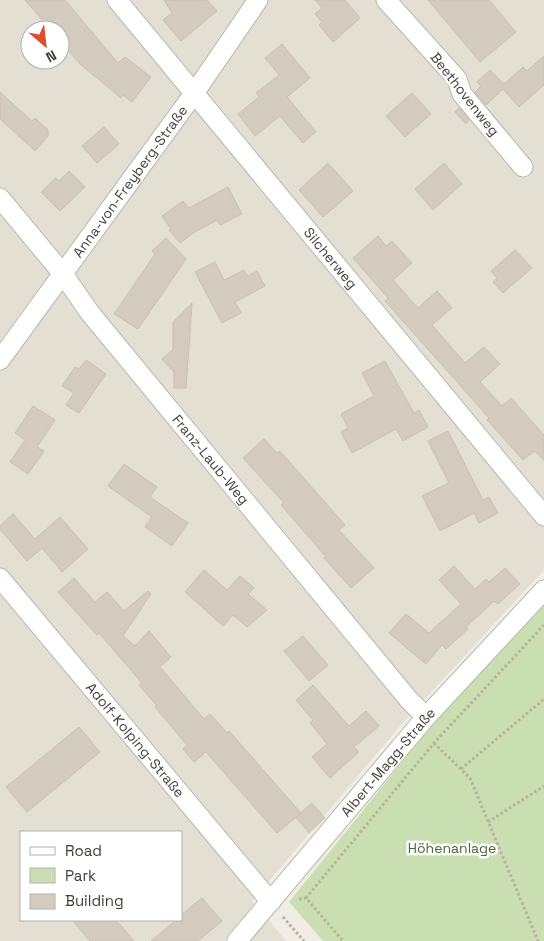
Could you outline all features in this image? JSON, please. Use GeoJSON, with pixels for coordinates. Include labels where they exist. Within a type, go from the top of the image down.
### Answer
{"type":"FeatureCollection","features":[{"type":"Feature","properties":{"kind":"street","name":"Silcherweg"},"geometry":{"type":"LineString","coordinates":[[117,0],[544,516]]}},
{"type":"Feature","properties":{"kind":"street","name":"Anna-von-Freyberg-Straße"},"geometry":{"type":"LineString","coordinates":[[0,360],[195,92],[258,0]]}},
{"type":"Feature","properties":{"kind":"street","name":"Beethovenweg"},"geometry":{"type":"LineString","coordinates":[[386,0],[457,79],[462,94],[523,167]]}},
{"type":"Feature","properties":{"kind":"street","name":"Franz-Laub-Weg"},"geometry":{"type":"LineString","coordinates":[[0,198],[63,274],[90,313],[409,700],[422,722]]}},
{"type":"Feature","properties":{"kind":"street","name":"Adolf-Kolping-Straße"},"geometry":{"type":"LineString","coordinates":[[0,578],[271,902]]}},
{"type":"Feature","properties":{"kind":"street","name":"Albert-Magg-Straße"},"geometry":{"type":"LineString","coordinates":[[237,941],[422,722],[544,590]]}},
{"type":"Feature","properties":{"kind":"path"},"geometry":{"type":"LineString","coordinates":[[271,902],[306,898],[434,743],[544,625]]}},
{"type":"Feature","properties":{"kind":"path"},"geometry":{"type":"LineString","coordinates":[[460,769],[544,699]]}},
{"type":"Feature","properties":{"kind":"path"},"geometry":{"type":"LineString","coordinates":[[422,722],[434,743],[470,778],[538,941]]}},
{"type":"Feature","properties":{"kind":"path"},"geometry":{"type":"LineString","coordinates":[[488,822],[544,786]]}},
{"type":"Feature","properties":{"kind":"path"},"geometry":{"type":"LineString","coordinates":[[306,898],[343,941]]}},
{"type":"Feature","properties":{"kind":"path"},"geometry":{"type":"LineString","coordinates":[[271,902],[304,941]]}},
{"type":"Feature","properties":{"kind":"shaded area"},"geometry":{"type":"Polygon","coordinates":[[[0,0],[544,0],[544,570],[401,725],[252,901],[286,941],[0,941],[0,0]]]}},
{"type":"Feature","properties":{"kind":"green space","name":"Höhenanlage"},"geometry":{"type":"Polygon","coordinates":[[[544,600],[544,941],[323,941],[289,902],[428,730],[544,600]]]}},
{"type":"Feature","properties":{"kind":"building"},"geometry":{"type":"Polygon","coordinates":[[[25,0],[65,0],[118,63],[125,57],[151,77],[132,102],[123,95],[121,98],[81,65],[70,52],[70,20],[42,20],[25,0]]]}},
{"type":"Feature","properties":{"kind":"building"},"geometry":{"type":"Polygon","coordinates":[[[164,0],[207,0],[217,11],[181,41],[163,20],[172,13],[164,0]]]}},
{"type":"Feature","properties":{"kind":"building"},"geometry":{"type":"Polygon","coordinates":[[[315,0],[345,0],[360,18],[333,42],[319,25],[322,22],[315,14],[322,8],[315,0]]]}},
{"type":"Feature","properties":{"kind":"building"},"geometry":{"type":"Polygon","coordinates":[[[428,0],[489,0],[516,32],[480,62],[428,0]]]}},
{"type":"Feature","properties":{"kind":"building"},"geometry":{"type":"Polygon","coordinates":[[[282,44],[310,78],[287,97],[316,132],[303,143],[280,116],[255,136],[238,114],[259,97],[256,93],[279,75],[265,58],[282,44]]]}},
{"type":"Feature","properties":{"kind":"building"},"geometry":{"type":"Polygon","coordinates":[[[544,56],[544,85],[519,107],[503,89],[486,105],[475,92],[481,86],[477,82],[490,70],[504,84],[523,67],[527,71],[544,56]]]}},
{"type":"Feature","properties":{"kind":"building"},"geometry":{"type":"Polygon","coordinates":[[[0,92],[32,121],[35,118],[48,130],[48,136],[35,151],[0,119],[0,92]]]}},
{"type":"Feature","properties":{"kind":"building"},"geometry":{"type":"Polygon","coordinates":[[[412,93],[431,114],[405,137],[386,116],[412,93]]]}},
{"type":"Feature","properties":{"kind":"building"},"geometry":{"type":"Polygon","coordinates":[[[459,108],[469,120],[466,124],[455,112],[459,108]]]}},
{"type":"Feature","properties":{"kind":"building"},"geometry":{"type":"Polygon","coordinates":[[[104,127],[119,144],[97,163],[82,146],[104,127]]]}},
{"type":"Feature","properties":{"kind":"building"},"geometry":{"type":"Polygon","coordinates":[[[328,163],[353,191],[323,217],[299,190],[328,163]]]}},
{"type":"Feature","properties":{"kind":"building"},"geometry":{"type":"Polygon","coordinates":[[[444,163],[462,184],[433,210],[415,189],[444,163]]]}},
{"type":"Feature","properties":{"kind":"building"},"geometry":{"type":"Polygon","coordinates":[[[69,171],[85,187],[60,211],[41,192],[56,178],[59,181],[69,171]]]}},
{"type":"Feature","properties":{"kind":"building"},"geometry":{"type":"Polygon","coordinates":[[[228,187],[242,214],[220,225],[217,220],[193,233],[180,243],[169,230],[171,229],[162,216],[183,201],[189,208],[228,187]]]}},
{"type":"Feature","properties":{"kind":"building"},"geometry":{"type":"Polygon","coordinates":[[[378,236],[386,246],[392,241],[412,263],[393,280],[418,308],[437,291],[452,308],[432,325],[465,363],[484,347],[500,364],[480,382],[502,406],[511,398],[544,435],[544,461],[535,451],[523,460],[487,420],[489,418],[385,301],[388,298],[353,258],[378,236]]]}},
{"type":"Feature","properties":{"kind":"building"},"geometry":{"type":"Polygon","coordinates":[[[166,238],[186,259],[138,329],[114,314],[155,254],[152,251],[166,238]]]}},
{"type":"Feature","properties":{"kind":"building"},"geometry":{"type":"Polygon","coordinates":[[[515,250],[532,268],[503,293],[493,282],[497,278],[491,271],[515,250]]]}},
{"type":"Feature","properties":{"kind":"building"},"geometry":{"type":"Polygon","coordinates":[[[215,262],[224,280],[244,270],[247,276],[257,271],[265,286],[235,302],[241,313],[222,323],[195,272],[215,262]]]}},
{"type":"Feature","properties":{"kind":"building"},"geometry":{"type":"Polygon","coordinates":[[[192,303],[186,388],[174,388],[174,372],[162,359],[173,350],[173,322],[192,303]]]}},
{"type":"Feature","properties":{"kind":"building"},"geometry":{"type":"Polygon","coordinates":[[[86,360],[106,374],[79,413],[66,405],[74,393],[62,386],[75,367],[79,369],[86,360]]]}},
{"type":"Feature","properties":{"kind":"building"},"geometry":{"type":"Polygon","coordinates":[[[385,361],[414,413],[419,410],[428,427],[403,441],[396,429],[352,453],[341,432],[348,428],[341,414],[374,396],[362,373],[385,361]]]}},
{"type":"Feature","properties":{"kind":"building"},"geometry":{"type":"Polygon","coordinates":[[[33,406],[55,420],[37,447],[44,451],[28,474],[10,462],[25,440],[15,433],[33,406]]]}},
{"type":"Feature","properties":{"kind":"building"},"geometry":{"type":"Polygon","coordinates":[[[448,431],[483,500],[489,497],[498,513],[479,523],[474,513],[440,531],[422,496],[449,483],[428,441],[448,431]]]}},
{"type":"Feature","properties":{"kind":"building"},"geometry":{"type":"Polygon","coordinates":[[[264,439],[277,453],[280,451],[345,525],[339,530],[374,568],[351,588],[281,505],[284,503],[243,458],[264,439]]]}},
{"type":"Feature","properties":{"kind":"building"},"geometry":{"type":"Polygon","coordinates":[[[124,464],[157,487],[150,497],[188,523],[172,546],[145,527],[152,517],[108,486],[124,464]]]}},
{"type":"Feature","properties":{"kind":"building"},"geometry":{"type":"Polygon","coordinates":[[[13,514],[35,539],[60,517],[88,549],[62,572],[42,548],[27,561],[0,529],[0,526],[13,514]]]}},
{"type":"Feature","properties":{"kind":"building"},"geometry":{"type":"Polygon","coordinates":[[[454,566],[475,589],[486,579],[489,582],[505,568],[520,584],[498,604],[494,601],[446,649],[442,645],[426,664],[389,633],[406,614],[429,633],[461,604],[439,580],[454,566]]]}},
{"type":"Feature","properties":{"kind":"building"},"geometry":{"type":"Polygon","coordinates":[[[204,570],[227,590],[240,576],[254,588],[248,594],[267,610],[247,627],[233,615],[223,626],[185,592],[204,570]]]}},
{"type":"Feature","properties":{"kind":"building"},"geometry":{"type":"Polygon","coordinates":[[[74,578],[95,602],[107,592],[124,611],[148,591],[151,594],[123,636],[135,646],[149,631],[171,657],[160,667],[204,719],[210,714],[227,733],[229,731],[301,813],[277,833],[206,752],[194,762],[183,749],[187,745],[139,685],[142,683],[99,633],[97,635],[58,592],[74,578]]]}},
{"type":"Feature","properties":{"kind":"building"},"geometry":{"type":"Polygon","coordinates":[[[303,636],[328,665],[309,681],[284,651],[303,636]]]}},
{"type":"Feature","properties":{"kind":"building"},"geometry":{"type":"Polygon","coordinates":[[[313,685],[349,726],[366,711],[379,726],[354,747],[359,752],[330,778],[312,757],[327,744],[310,723],[313,720],[296,700],[313,685]]]}},
{"type":"Feature","properties":{"kind":"building"},"geometry":{"type":"Polygon","coordinates":[[[79,727],[100,752],[27,812],[6,787],[79,727]]]}},
{"type":"Feature","properties":{"kind":"building"},"geometry":{"type":"Polygon","coordinates":[[[312,803],[325,818],[309,833],[296,817],[312,803]]]}},
{"type":"Feature","properties":{"kind":"building"},"geometry":{"type":"Polygon","coordinates":[[[202,898],[222,921],[198,941],[151,941],[175,921],[182,921],[182,914],[202,898]]]}},
{"type":"Feature","properties":{"kind":"building"},"geometry":{"type":"Polygon","coordinates":[[[73,921],[117,921],[134,941],[90,941],[73,921]]]}}]}
